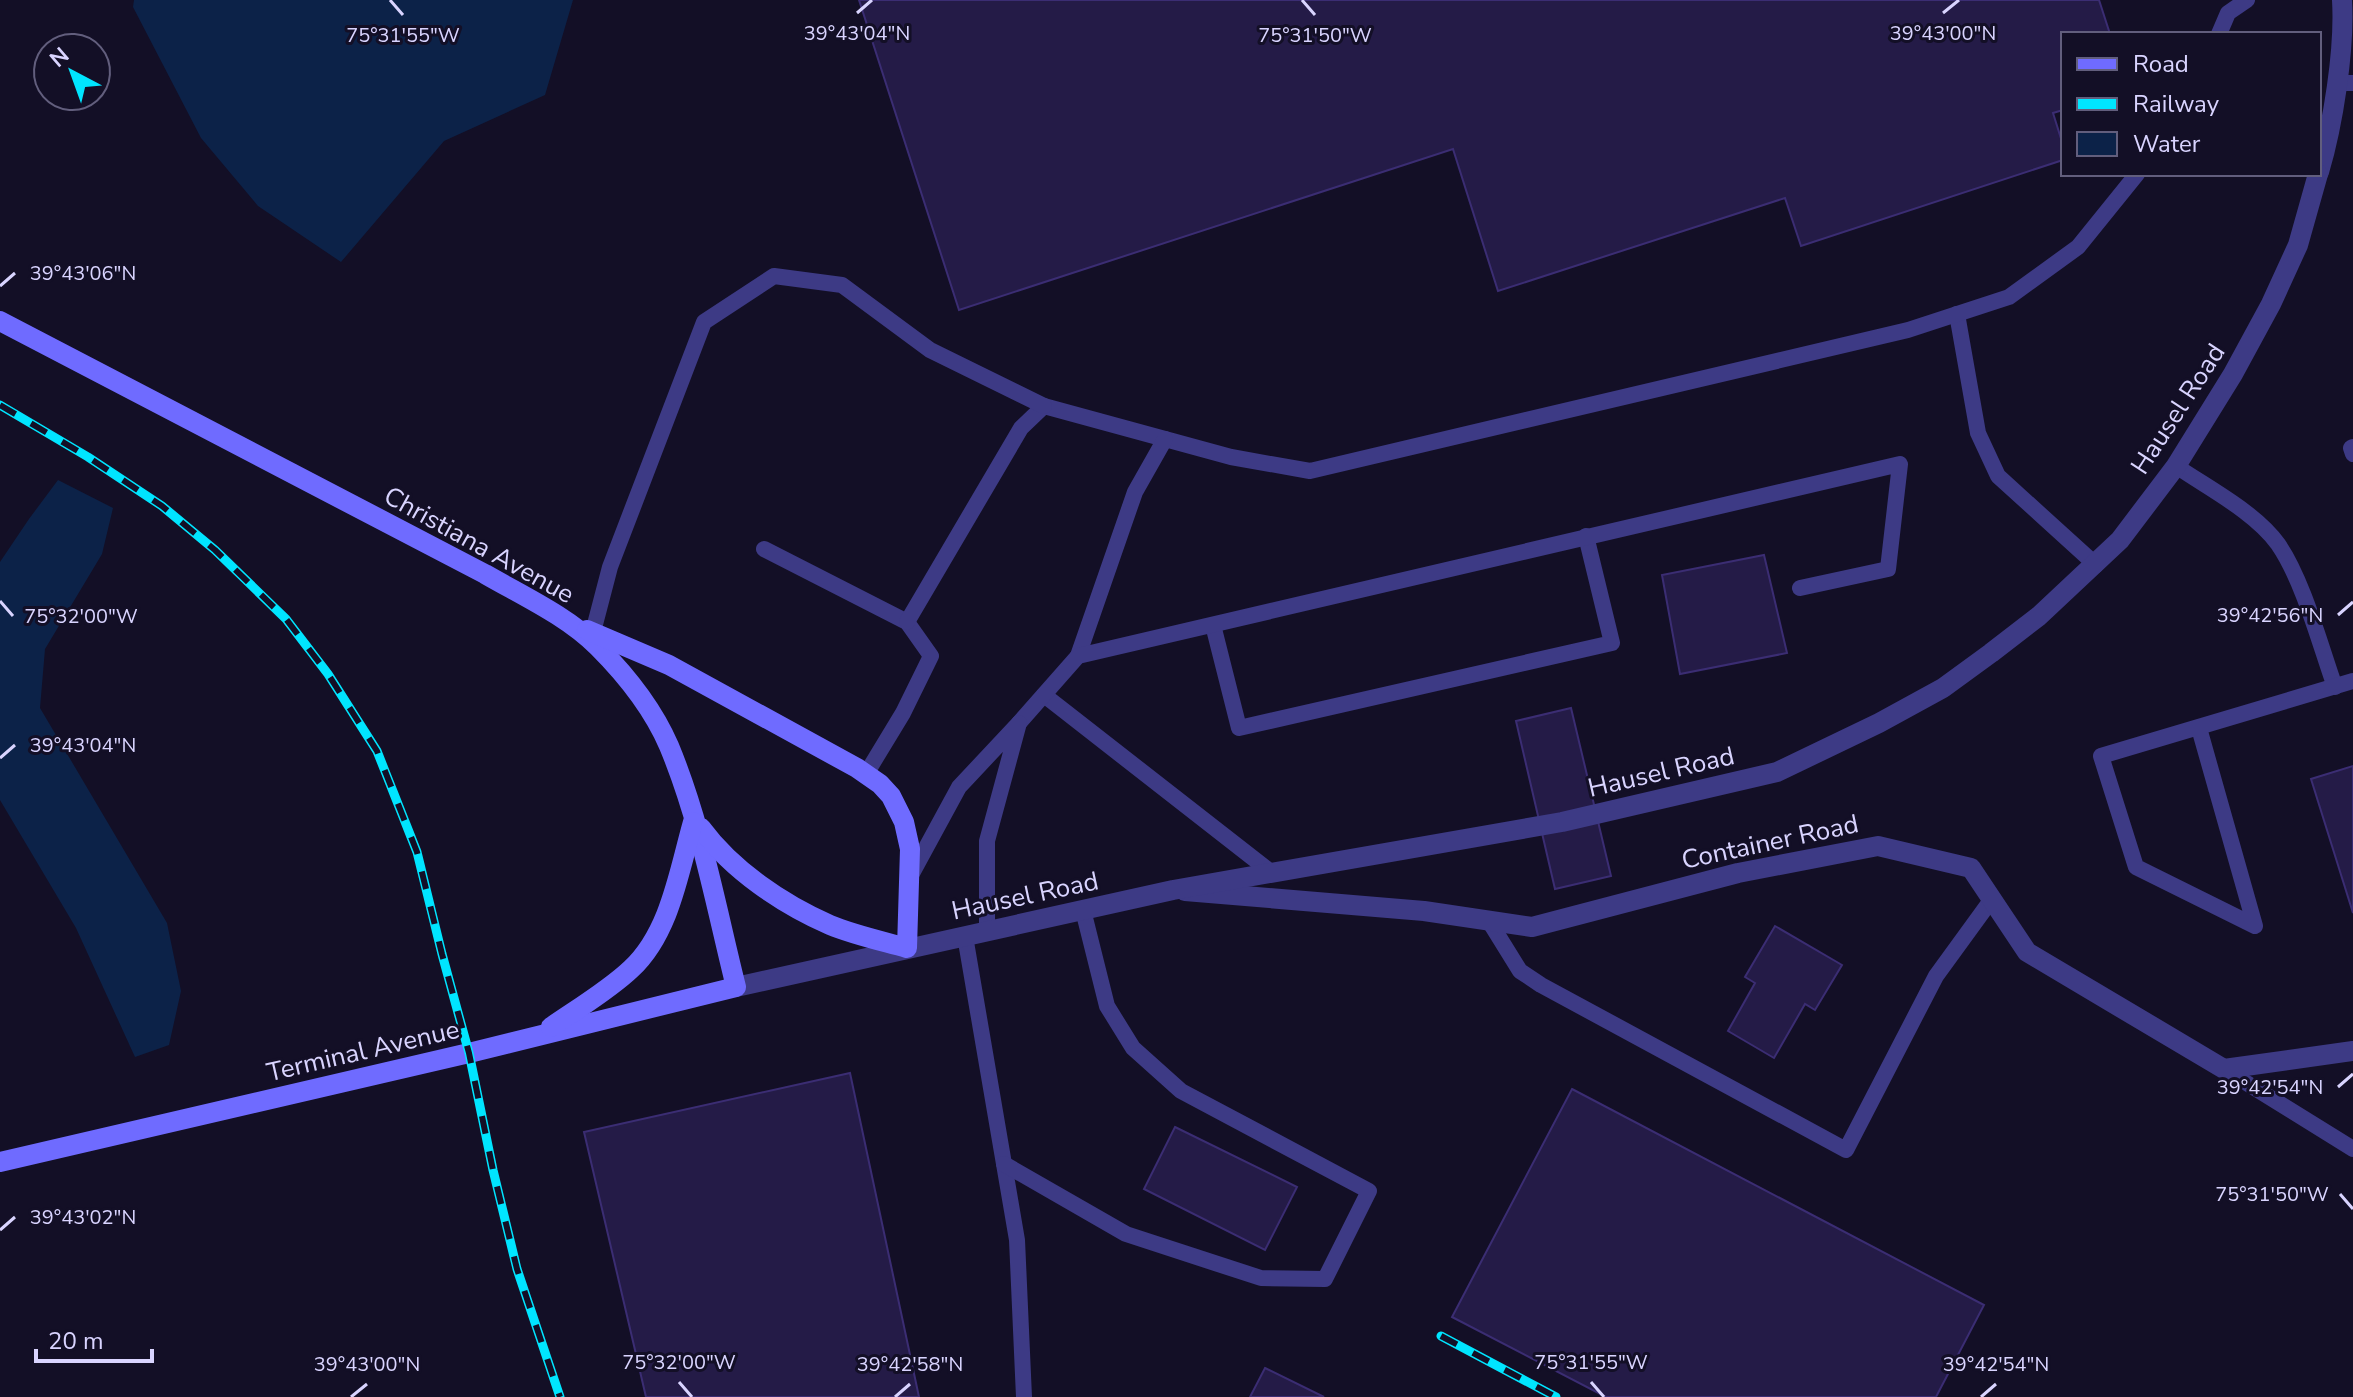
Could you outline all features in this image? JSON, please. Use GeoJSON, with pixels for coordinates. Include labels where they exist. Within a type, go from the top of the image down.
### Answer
{"type":"FeatureCollection","features":[{"type":"Feature","properties":{"kind":"main road","name":"Christiana Avenue"},"geometry":{"type":"LineString","coordinates":[[0,321],[485,574],[556,616],[596,645],[644,701],[668,744],[694,819],[736,987]]}},
{"type":"Feature","properties":{"kind":"main road"},"geometry":{"type":"LineString","coordinates":[[556,616],[669,665],[880,784],[891,796],[904,822],[910,849],[907,948],[830,925],[785,902],[717,850],[694,819]]}},
{"type":"Feature","properties":{"kind":"main road"},"geometry":{"type":"LineString","coordinates":[[541,1035],[631,969],[649,949],[671,899],[694,819]]}},
{"type":"Feature","properties":{"kind":"main road","name":"Terminal Avenue"},"geometry":{"type":"LineString","coordinates":[[0,1162],[736,987]]}},
{"type":"Feature","properties":{"kind":"street","name":"Hausel Road"},"geometry":{"type":"LineString","coordinates":[[2321,166],[2345,83],[2342,0]]}},
{"type":"Feature","properties":{"kind":"street","name":"Hausel Road"},"geometry":{"type":"LineString","coordinates":[[736,987],[1173,890],[1562,822],[1777,772],[1879,723],[1943,688],[2039,616],[2120,540],[2176,466],[2233,374],[2271,304],[2298,245],[2318,176]]}},
{"type":"Feature","properties":{"kind":"street","name":"Container Road"},"geometry":{"type":"LineString","coordinates":[[1173,890],[1424,911],[1532,927],[1738,873],[1878,846],[1971,868],[2027,952],[2224,1069]]}},
{"type":"Feature","properties":{"kind":"street"},"geometry":{"type":"LineString","coordinates":[[2224,1069],[2353,1051]]}},
{"type":"Feature","properties":{"kind":"lane"},"geometry":{"type":"LineString","coordinates":[[2220,32],[2226,7],[2247,0]]}},
{"type":"Feature","properties":{"kind":"lane"},"geometry":{"type":"LineString","coordinates":[[593,632],[610,567],[704,322],[774,276],[842,285],[930,350],[1044,406],[1231,457],[1310,471],[1908,330],[2009,297],[2078,247],[2135,176]]}},
{"type":"Feature","properties":{"kind":"lane"},"geometry":{"type":"LineString","coordinates":[[1957,314],[1978,433],[1998,476],[2096,565]]}},
{"type":"Feature","properties":{"kind":"lane"},"geometry":{"type":"LineString","coordinates":[[907,622],[1021,428],[1044,406]]}},
{"type":"Feature","properties":{"kind":"lane"},"geometry":{"type":"LineString","coordinates":[[908,883],[959,787],[1078,656],[1135,492],[1165,439]]}},
{"type":"Feature","properties":{"kind":"lane"},"geometry":{"type":"LineString","coordinates":[[2353,447],[2353,454]]}},
{"type":"Feature","properties":{"kind":"lane"},"geometry":{"type":"LineString","coordinates":[[1078,656],[1900,464],[1888,569],[1800,588]]}},
{"type":"Feature","properties":{"kind":"lane"},"geometry":{"type":"LineString","coordinates":[[2176,466],[2251,517],[2277,543],[2295,575],[2335,687]]}},
{"type":"Feature","properties":{"kind":"lane"},"geometry":{"type":"LineString","coordinates":[[1213,625],[1239,728],[1612,643],[1586,536]]}},
{"type":"Feature","properties":{"kind":"lane"},"geometry":{"type":"LineString","coordinates":[[764,549],[907,622],[931,656],[903,713],[866,774]]}},
{"type":"Feature","properties":{"kind":"lane"},"geometry":{"type":"LineString","coordinates":[[2199,728],[2255,926],[2136,867],[2101,756],[2353,681]]}},
{"type":"Feature","properties":{"kind":"lane"},"geometry":{"type":"LineString","coordinates":[[1044,695],[1272,873]]}},
{"type":"Feature","properties":{"kind":"lane"},"geometry":{"type":"LineString","coordinates":[[987,931],[987,841],[1019,723]]}},
{"type":"Feature","properties":{"kind":"lane"},"geometry":{"type":"LineString","coordinates":[[1489,921],[1520,971],[1541,985],[1846,1150],[1936,976],[1992,899]]}},
{"type":"Feature","properties":{"kind":"lane"},"geometry":{"type":"LineString","coordinates":[[1004,1164],[1126,1234],[1261,1278],[1325,1279],[1369,1191],[1181,1091],[1133,1048],[1107,1006],[1083,910]]}},
{"type":"Feature","properties":{"kind":"lane"},"geometry":{"type":"LineString","coordinates":[[965,936],[1017,1240],[1024,1397]]}},
{"type":"Feature","properties":{"kind":"lane"},"geometry":{"type":"LineString","coordinates":[[2224,1069],[2353,1149]]}},
{"type":"Feature","properties":{"kind":"water"},"geometry":{"type":"Polygon","coordinates":[[[134,0],[573,0],[545,95],[444,141],[341,262],[258,206],[201,138],[133,7],[134,0]]]}},
{"type":"Feature","properties":{"kind":"water"},"geometry":{"type":"Polygon","coordinates":[[[58,480],[113,508],[102,554],[45,649],[40,708],[167,923],[181,991],[169,1045],[135,1057],[76,928],[0,800],[0,562],[58,480]]]}},
{"type":"Feature","properties":{"kind":"building"},"geometry":{"type":"Polygon","coordinates":[[[859,0],[2099,0],[2109,32],[2061,32],[2061,111],[2053,113],[2061,139],[2061,161],[1801,246],[1785,198],[1498,291],[1453,149],[959,310],[859,0]]]}},
{"type":"Feature","properties":{"kind":"building"},"geometry":{"type":"Polygon","coordinates":[[[1764,555],[1787,653],[1680,674],[1662,575],[1764,555]]]}},
{"type":"Feature","properties":{"kind":"building"},"geometry":{"type":"Polygon","coordinates":[[[1571,708],[1611,876],[1555,889],[1516,721],[1571,708]]]}},
{"type":"Feature","properties":{"kind":"building"},"geometry":{"type":"Polygon","coordinates":[[[2353,766],[2353,913],[2311,779],[2353,766]]]}},
{"type":"Feature","properties":{"kind":"building"},"geometry":{"type":"Polygon","coordinates":[[[1775,926],[1842,965],[1815,1010],[1805,1004],[1774,1058],[1728,1031],[1755,983],[1745,977],[1775,926]]]}},
{"type":"Feature","properties":{"kind":"building"},"geometry":{"type":"Polygon","coordinates":[[[850,1073],[919,1397],[646,1397],[584,1132],[850,1073]]]}},
{"type":"Feature","properties":{"kind":"building"},"geometry":{"type":"Polygon","coordinates":[[[1572,1089],[1984,1305],[1936,1397],[1606,1397],[1452,1317],[1572,1089]]]}},
{"type":"Feature","properties":{"kind":"building"},"geometry":{"type":"Polygon","coordinates":[[[1175,1127],[1297,1187],[1265,1250],[1144,1189],[1175,1127]]]}},
{"type":"Feature","properties":{"kind":"building"},"geometry":{"type":"Polygon","coordinates":[[[1265,1368],[1324,1397],[1250,1397],[1265,1368]]]}},
{"type":"Feature","properties":{"kind":"railway"},"geometry":{"type":"LineString","coordinates":[[0,405],[88,457],[162,506],[215,550],[286,619],[328,674],[377,751],[417,852],[469,1053],[517,1269],[560,1397]]}},
{"type":"Feature","properties":{"kind":"railway"},"geometry":{"type":"LineString","coordinates":[[1441,1336],[1556,1397]]}}]}
